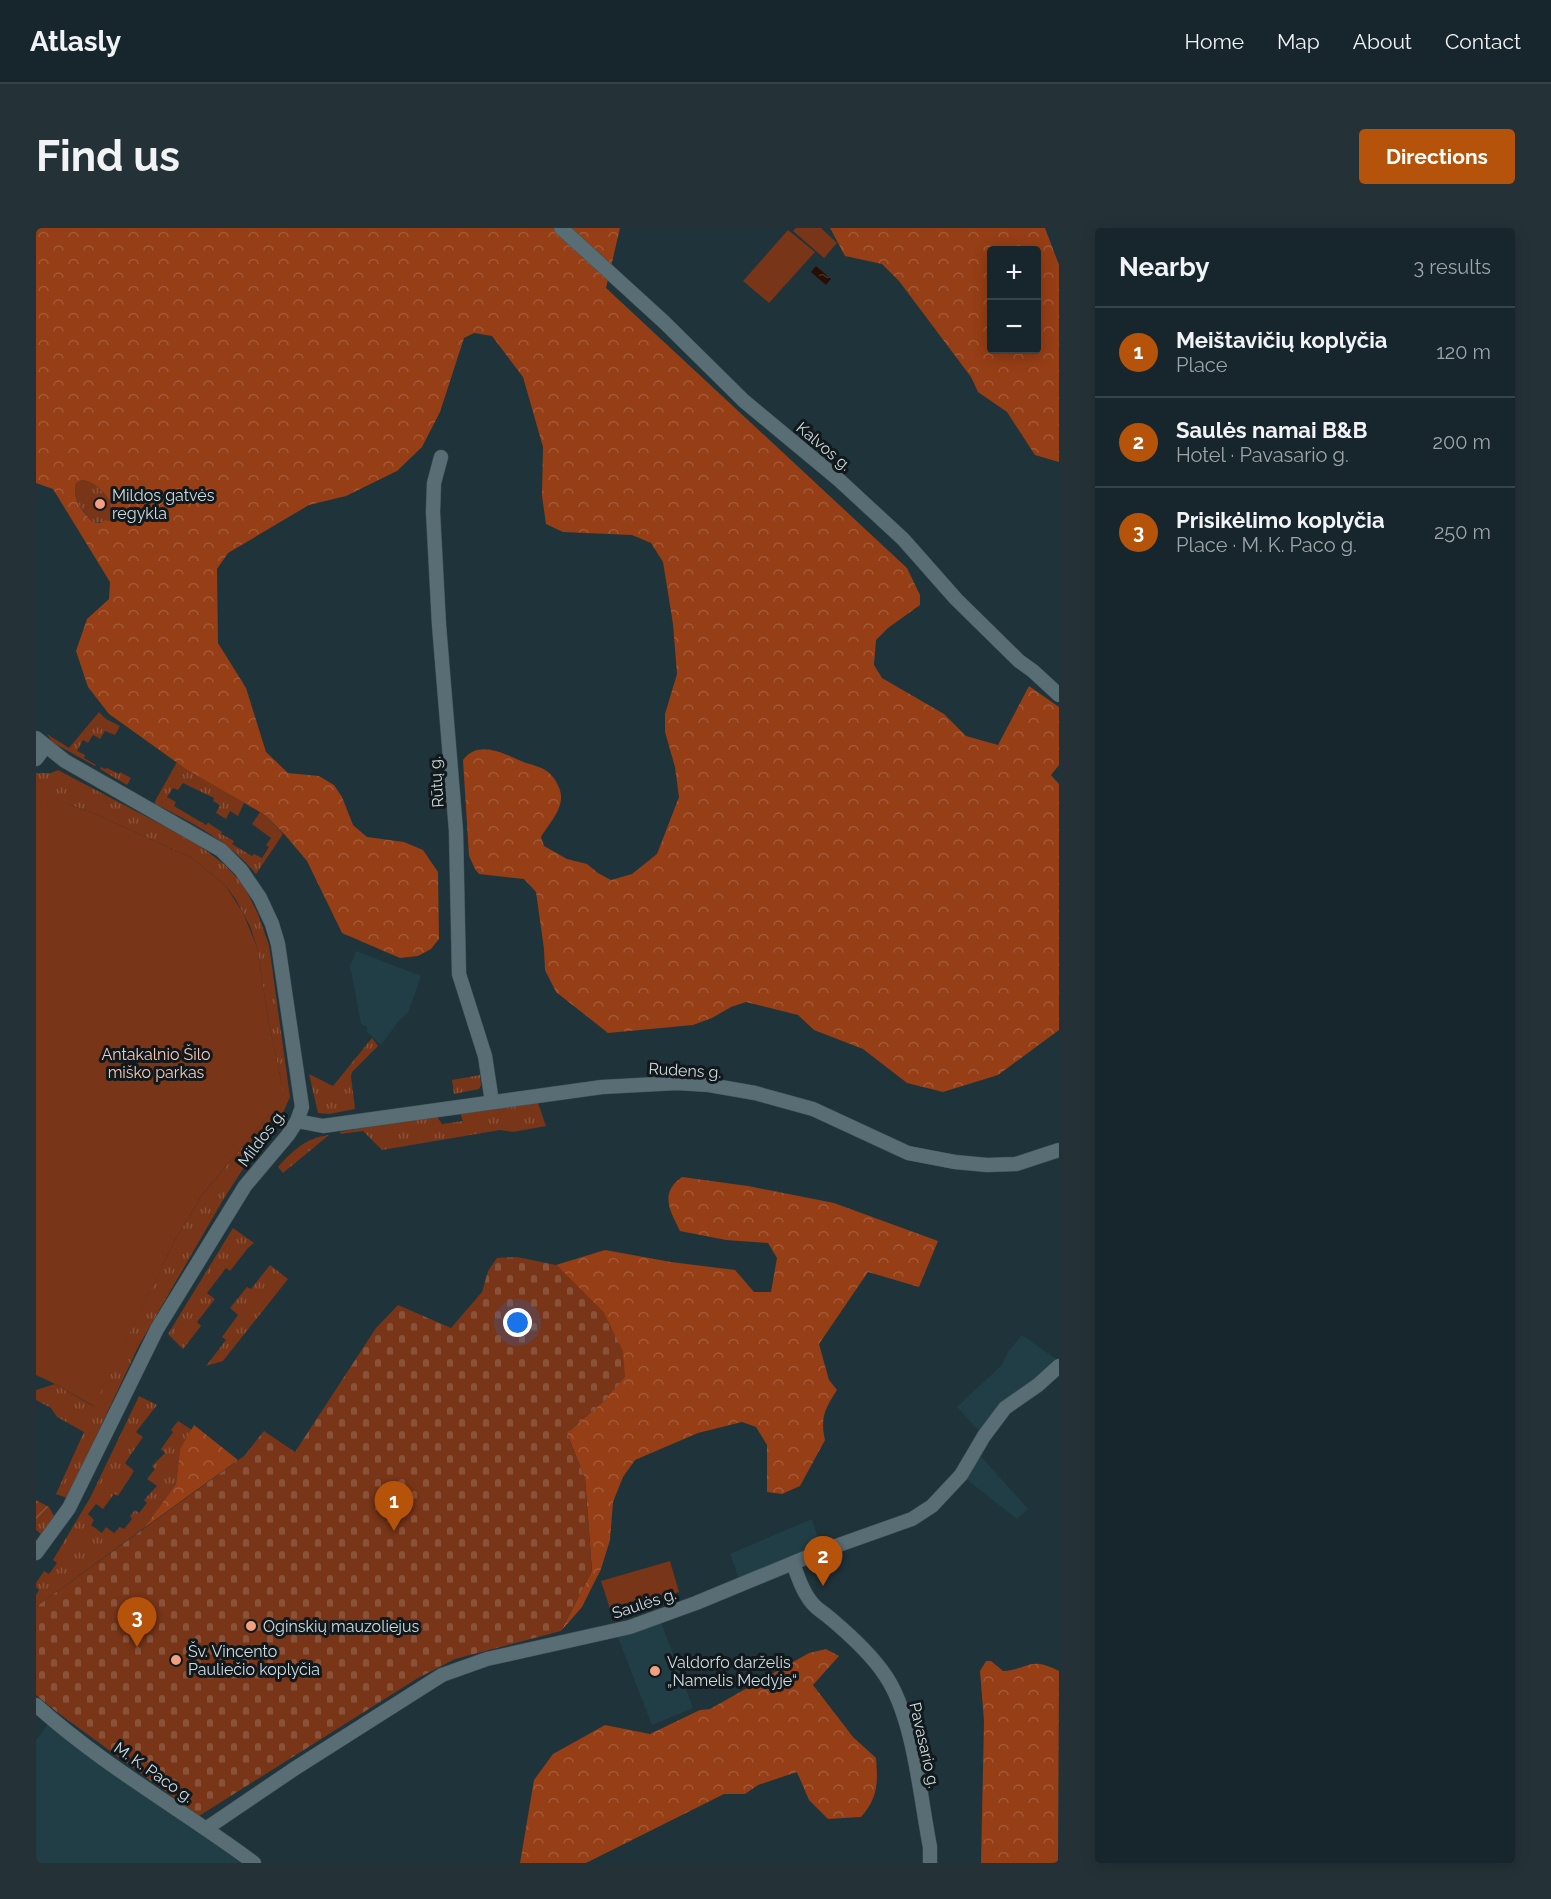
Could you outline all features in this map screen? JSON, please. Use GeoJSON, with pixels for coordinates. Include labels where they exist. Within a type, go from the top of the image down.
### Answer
{"type":"FeatureCollection","features":[{"type":"Feature","properties":{"kind":"street","name":"Kalvos g."},"geometry":{"type":"LineString","coordinates":[[561,228],[664,322],[744,401],[838,479],[903,539],[956,599],[1019,661],[1033,670],[1059,695]]}},
{"type":"Feature","properties":{"kind":"street","name":"Rūtų g."},"geometry":{"type":"LineString","coordinates":[[441,457],[434,483],[433,512],[439,625],[456,831],[459,974],[485,1056],[492,1102]]}},
{"type":"Feature","properties":{"kind":"street"},"geometry":{"type":"LineString","coordinates":[[36,759],[41,742]]}},
{"type":"Feature","properties":{"kind":"street","name":"Mildos g."},"geometry":{"type":"LineString","coordinates":[[36,1553],[69,1508],[157,1329],[245,1186],[297,1120],[302,1107],[280,953],[268,915],[245,876],[221,850],[65,761],[41,742]]}},
{"type":"Feature","properties":{"kind":"street","name":"Rudens g."},"geometry":{"type":"LineString","coordinates":[[297,1120],[323,1126],[606,1086],[677,1083],[709,1085],[755,1093],[813,1108],[908,1153],[936,1159],[1002,1166],[1035,1160],[1059,1150]]}},
{"type":"Feature","properties":{"kind":"street","name":"Saulės g."},"geometry":{"type":"LineString","coordinates":[[207,1828],[294,1769],[442,1675],[487,1659],[630,1627],[912,1519],[932,1506],[961,1475],[984,1436],[1005,1408],[1038,1385],[1059,1366]]}},
{"type":"Feature","properties":{"kind":"street","name":"Pavasario g."},"geometry":{"type":"LineString","coordinates":[[793,1563],[802,1588],[813,1604],[856,1642],[885,1674],[896,1694],[911,1744],[930,1847],[930,1863]]}},
{"type":"Feature","properties":{"kind":"street","name":"M. K. Paco g."},"geometry":{"type":"LineString","coordinates":[[36,1706],[118,1768],[254,1863]]}},
{"type":"Feature","properties":{"kind":"shaded area"},"geometry":{"type":"Polygon","coordinates":[[[356,951],[421,976],[408,1013],[400,1019],[381,1045],[366,1031],[367,1027],[361,1024],[350,965],[356,951]]]}},
{"type":"Feature","properties":{"kind":"shaded area"},"geometry":{"type":"Polygon","coordinates":[[[1022,1335],[1059,1361],[984,1436],[957,1407],[1002,1365],[1008,1352],[1022,1335]]]}},
{"type":"Feature","properties":{"kind":"shaded area"},"geometry":{"type":"Polygon","coordinates":[[[976,1451],[1028,1509],[1017,1519],[961,1475],[976,1451]]]}},
{"type":"Feature","properties":{"kind":"shaded area"},"geometry":{"type":"Polygon","coordinates":[[[812,1519],[822,1551],[741,1584],[730,1554],[812,1519]]]}},
{"type":"Feature","properties":{"kind":"shaded area","name":"Valdorfo darželis „Namelis Medyje“"},"geometry":{"type":"Polygon","coordinates":[[[661,1622],[693,1708],[652,1725],[617,1635],[661,1622]]]}},
{"type":"Feature","properties":{"kind":"shaded area"},"geometry":{"type":"Polygon","coordinates":[[[49,1723],[240,1863],[36,1863],[36,1740],[49,1723]]]}},
{"type":"Feature","properties":{"kind":"green space"},"geometry":{"type":"Polygon","coordinates":[[[36,228],[620,228],[606,288],[907,568],[920,595],[920,605],[888,628],[876,640],[874,665],[882,678],[944,714],[966,736],[998,745],[1029,686],[1059,707],[1059,765],[1051,775],[1059,784],[1059,1030],[998,1075],[943,1092],[907,1083],[863,1049],[814,1030],[798,1015],[746,1002],[693,1025],[608,1033],[556,992],[545,970],[536,892],[524,879],[479,874],[469,856],[463,760],[469,753],[485,749],[546,770],[560,790],[561,802],[541,837],[544,846],[567,859],[587,864],[611,880],[632,874],[657,854],[679,797],[675,767],[665,732],[665,714],[677,674],[673,624],[663,562],[651,543],[632,535],[563,532],[546,524],[542,496],[543,447],[523,377],[492,336],[474,333],[464,338],[440,412],[422,447],[397,471],[346,496],[309,505],[228,553],[217,569],[218,643],[246,688],[266,752],[288,773],[319,776],[334,785],[342,797],[353,825],[367,837],[404,842],[423,850],[438,872],[439,939],[431,949],[418,956],[400,958],[342,933],[307,861],[265,815],[186,769],[109,714],[88,687],[76,651],[87,619],[109,599],[110,582],[53,489],[36,483],[36,228]],[[82,480],[76,483],[75,495],[82,510],[94,523],[115,518],[109,500],[94,484],[82,480]]]}},
{"type":"Feature","properties":{"kind":"green space"},"geometry":{"type":"Polygon","coordinates":[[[796,228],[821,228],[837,243],[824,258],[793,231],[796,228]]]}},
{"type":"Feature","properties":{"kind":"green space"},"geometry":{"type":"Polygon","coordinates":[[[830,228],[1045,228],[1059,265],[1059,462],[1035,455],[1007,412],[978,392],[971,377],[899,281],[882,264],[845,256],[830,228]]]}},
{"type":"Feature","properties":{"kind":"green space"},"geometry":{"type":"Polygon","coordinates":[[[788,230],[815,252],[769,303],[743,281],[788,230]]]}},
{"type":"Feature","properties":{"kind":"green space"},"geometry":{"type":"Polygon","coordinates":[[[82,480],[94,484],[104,494],[112,506],[115,518],[94,523],[86,514],[75,495],[76,483],[82,480]]]}},
{"type":"Feature","properties":{"kind":"green space"},"geometry":{"type":"Polygon","coordinates":[[[99,712],[106,719],[120,726],[115,735],[105,731],[100,739],[93,735],[88,743],[83,740],[77,751],[85,755],[84,758],[95,766],[52,742],[47,734],[69,748],[99,712]]]}},
{"type":"Feature","properties":{"kind":"green space"},"geometry":{"type":"Polygon","coordinates":[[[177,762],[244,803],[238,816],[230,811],[226,819],[216,813],[220,805],[213,801],[214,798],[183,783],[178,790],[173,788],[167,797],[176,802],[174,806],[206,825],[208,823],[234,841],[232,844],[252,856],[254,854],[262,858],[269,847],[266,845],[271,838],[252,824],[260,812],[283,834],[256,874],[222,842],[155,804],[177,762]]]}},
{"type":"Feature","properties":{"kind":"green space"},"geometry":{"type":"Polygon","coordinates":[[[101,767],[119,774],[120,772],[131,778],[127,785],[100,769],[101,767]]]}},
{"type":"Feature","properties":{"kind":"green space"},"geometry":{"type":"Polygon","coordinates":[[[58,770],[196,843],[225,865],[243,884],[258,914],[269,945],[290,1097],[282,1115],[223,1200],[138,1347],[67,1498],[56,1494],[84,1432],[57,1417],[51,1408],[36,1400],[36,1390],[55,1384],[93,1406],[175,1240],[202,1195],[281,1097],[282,1085],[268,1018],[257,947],[250,926],[236,900],[225,885],[192,858],[68,804],[36,803],[36,773],[51,773],[58,770]]]}},
{"type":"Feature","properties":{"kind":"green space","name":"Antakalnio Šilo miško parkas"},"geometry":{"type":"Polygon","coordinates":[[[55,802],[93,813],[192,858],[225,885],[243,913],[257,947],[268,1018],[282,1085],[282,1097],[202,1195],[175,1240],[94,1406],[36,1375],[36,803],[55,802]]]}},
{"type":"Feature","properties":{"kind":"green space"},"geometry":{"type":"Polygon","coordinates":[[[372,1038],[378,1046],[352,1072],[351,1076],[355,1109],[329,1114],[318,1113],[309,1074],[333,1086],[372,1038]]]}},
{"type":"Feature","properties":{"kind":"green space"},"geometry":{"type":"Polygon","coordinates":[[[480,1075],[479,1089],[454,1094],[452,1080],[480,1075]]]}},
{"type":"Feature","properties":{"kind":"green space"},"geometry":{"type":"Polygon","coordinates":[[[538,1103],[546,1126],[513,1132],[500,1130],[382,1150],[363,1131],[341,1134],[339,1132],[436,1115],[442,1124],[463,1121],[460,1113],[538,1103]]]}},
{"type":"Feature","properties":{"kind":"green space"},"geometry":{"type":"Polygon","coordinates":[[[329,1135],[283,1173],[278,1167],[300,1146],[313,1139],[329,1135]]]}},
{"type":"Feature","properties":{"kind":"green space"},"geometry":{"type":"Polygon","coordinates":[[[682,1177],[748,1186],[834,1203],[938,1241],[919,1287],[868,1272],[819,1344],[829,1380],[837,1390],[825,1414],[823,1425],[825,1440],[800,1486],[782,1494],[767,1492],[767,1445],[756,1427],[742,1422],[698,1433],[635,1460],[623,1477],[613,1502],[610,1540],[601,1569],[582,1607],[561,1631],[592,1571],[585,1479],[567,1433],[605,1400],[604,1313],[556,1265],[605,1250],[671,1262],[735,1270],[754,1292],[771,1292],[777,1258],[768,1243],[726,1240],[680,1231],[670,1209],[669,1196],[675,1183],[682,1177]]]}},
{"type":"Feature","properties":{"kind":"green space"},"geometry":{"type":"Polygon","coordinates":[[[233,1228],[254,1243],[230,1271],[226,1268],[207,1293],[215,1299],[197,1322],[201,1326],[183,1349],[168,1334],[233,1228]]]}},
{"type":"Feature","properties":{"kind":"green space"},"geometry":{"type":"Polygon","coordinates":[[[517,1257],[556,1265],[604,1313],[623,1351],[625,1377],[605,1400],[567,1433],[585,1479],[592,1571],[561,1631],[455,1659],[418,1678],[199,1816],[36,1695],[36,1607],[244,1456],[264,1431],[295,1452],[376,1328],[398,1305],[451,1328],[482,1292],[488,1271],[497,1258],[517,1257]]]}},
{"type":"Feature","properties":{"kind":"green space"},"geometry":{"type":"Polygon","coordinates":[[[270,1265],[288,1279],[223,1361],[206,1366],[226,1340],[222,1337],[238,1315],[230,1308],[247,1287],[251,1289],[270,1265]]]}},
{"type":"Feature","properties":{"kind":"green space"},"geometry":{"type":"Polygon","coordinates":[[[139,1396],[157,1405],[136,1432],[143,1437],[125,1463],[134,1471],[118,1496],[114,1494],[103,1509],[96,1504],[88,1514],[94,1520],[91,1525],[102,1533],[106,1527],[114,1533],[120,1527],[124,1529],[132,1519],[130,1516],[135,1510],[139,1513],[147,1503],[144,1500],[157,1486],[147,1479],[155,1469],[152,1466],[165,1453],[161,1449],[178,1421],[192,1430],[180,1449],[176,1484],[144,1528],[36,1607],[36,1595],[39,1590],[36,1583],[44,1571],[49,1574],[57,1563],[53,1560],[90,1498],[139,1396]]]}},
{"type":"Feature","properties":{"kind":"green space"},"geometry":{"type":"Polygon","coordinates":[[[194,1425],[238,1460],[144,1528],[176,1484],[180,1449],[194,1425]]]}},
{"type":"Feature","properties":{"kind":"green space"},"geometry":{"type":"Polygon","coordinates":[[[36,1500],[49,1507],[36,1524],[36,1500]]]}},
{"type":"Feature","properties":{"kind":"green space"},"geometry":{"type":"Polygon","coordinates":[[[49,1507],[54,1516],[41,1534],[36,1530],[36,1524],[49,1507]]]}},
{"type":"Feature","properties":{"kind":"green space"},"geometry":{"type":"Polygon","coordinates":[[[670,1561],[679,1592],[611,1612],[601,1581],[670,1561]]]}},
{"type":"Feature","properties":{"kind":"green space"},"geometry":{"type":"Polygon","coordinates":[[[826,1649],[839,1656],[813,1685],[853,1737],[876,1758],[876,1790],[871,1803],[861,1817],[828,1819],[809,1800],[797,1772],[758,1785],[745,1794],[724,1794],[586,1863],[520,1863],[534,1780],[553,1754],[605,1725],[650,1734],[700,1710],[710,1709],[809,1653],[826,1649]]]}},
{"type":"Feature","properties":{"kind":"green space"},"geometry":{"type":"Polygon","coordinates":[[[986,1661],[991,1661],[1003,1671],[1041,1664],[1059,1671],[1058,1863],[981,1863],[984,1721],[980,1671],[986,1661]]]}},
{"type":"Feature","properties":{"kind":"water"},"geometry":{"type":"Polygon","coordinates":[[[816,266],[831,279],[826,285],[811,272],[816,266]]]}},
{"type":"Feature","properties":{"kind":"place","name":"Mildos gatvės regykla"},"geometry":{"type":"Point","coordinates":[100,504]}},
{"type":"Feature","properties":{"kind":"place","name":"Meištavičių koplyčia"},"geometry":{"type":"Point","coordinates":[394,1531]}},
{"type":"Feature","properties":{"kind":"place","name":"Saulės namai B&B"},"geometry":{"type":"Point","coordinates":[823,1586]}},
{"type":"Feature","properties":{"kind":"place","name":"Oginskių mauzoliejus"},"geometry":{"type":"Point","coordinates":[251,1626]}},
{"type":"Feature","properties":{"kind":"place","name":"Prisikėlimo koplyčia"},"geometry":{"type":"Point","coordinates":[137,1647]}},
{"type":"Feature","properties":{"kind":"place","name":"Šv. Vincento Pauliečio koplyčia"},"geometry":{"type":"Point","coordinates":[176,1660]}},
{"type":"Feature","properties":{"kind":"place","name":"Valdorfo darželis „Namelis Medyje“"},"geometry":{"type":"Point","coordinates":[655,1671]}}]}
